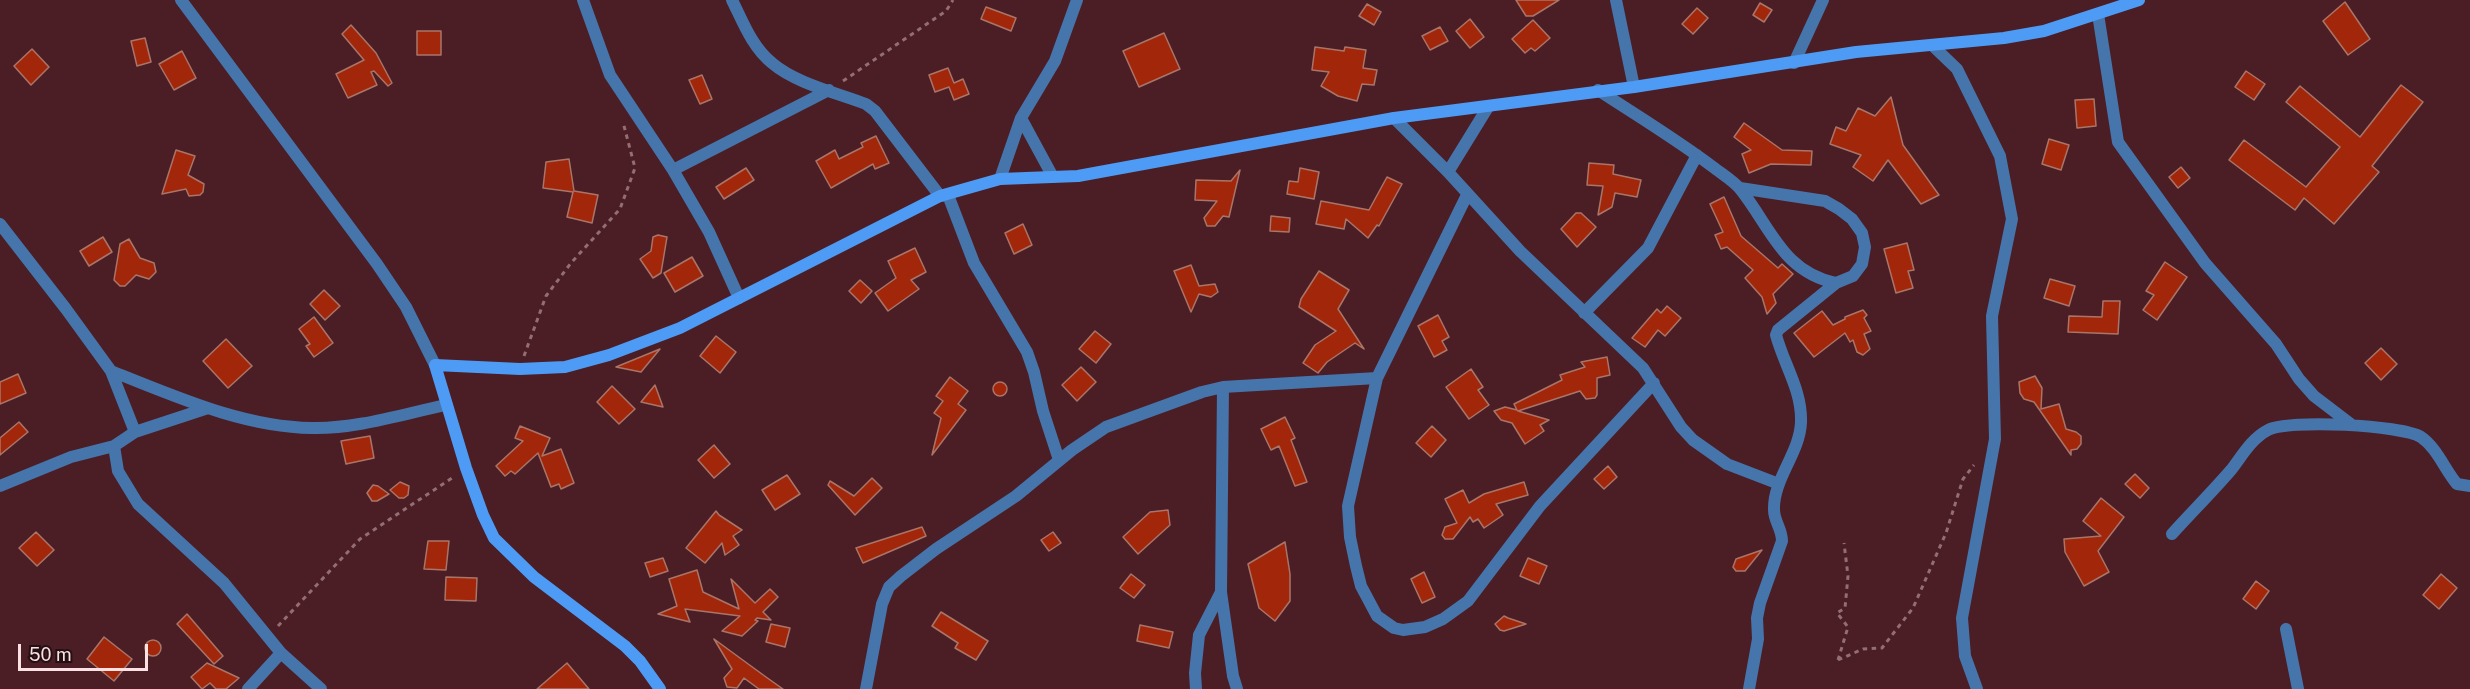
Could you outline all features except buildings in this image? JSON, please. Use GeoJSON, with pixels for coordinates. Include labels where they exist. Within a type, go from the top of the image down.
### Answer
{"type":"FeatureCollection","features":[{"type":"Feature","properties":{"kind":"street"},"geometry":{"type":"LineString","coordinates":[[181,0],[377,264],[406,307],[435,364],[466,468],[494,538],[534,577],[625,646],[640,661],[660,689]]}},
{"type":"Feature","properties":{"kind":"street"},"geometry":{"type":"LineString","coordinates":[[582,0],[610,75],[673,170],[709,232],[738,298]]}},
{"type":"Feature","properties":{"kind":"street"},"geometry":{"type":"LineString","coordinates":[[732,0],[757,47],[772,63],[792,76],[866,104],[875,111],[939,196]]}},
{"type":"Feature","properties":{"kind":"street"},"geometry":{"type":"LineString","coordinates":[[1000,179],[1021,118],[1054,61],[1077,0]]}},
{"type":"Feature","properties":{"kind":"street"},"geometry":{"type":"LineString","coordinates":[[1616,0],[1634,87]]}},
{"type":"Feature","properties":{"kind":"street"},"geometry":{"type":"LineString","coordinates":[[1794,63],[1823,0]]}},
{"type":"Feature","properties":{"kind":"street"},"geometry":{"type":"LineString","coordinates":[[435,364],[520,369],[566,367],[609,355],[680,328],[939,196],[1000,179],[1078,176],[1394,118],[1634,87],[1856,52],[2044,31],[2139,0]]}},
{"type":"Feature","properties":{"kind":"street"},"geometry":{"type":"LineString","coordinates":[[2098,14],[2118,142],[2205,263],[2276,344],[2313,396],[2352,425]]}},
{"type":"Feature","properties":{"kind":"street"},"geometry":{"type":"LineString","coordinates":[[1932,45],[1957,69],[2001,156],[2012,219],[1992,316],[1995,439],[1962,618],[1965,656],[1977,689]]}},
{"type":"Feature","properties":{"kind":"street"},"geometry":{"type":"LineString","coordinates":[[673,170],[829,90]]}},
{"type":"Feature","properties":{"kind":"street"},"geometry":{"type":"LineString","coordinates":[[1598,90],[1697,155],[1740,188],[1785,255],[1800,269],[1816,279],[1836,284]]}},
{"type":"Feature","properties":{"kind":"street"},"geometry":{"type":"LineString","coordinates":[[1448,172],[1488,107]]}},
{"type":"Feature","properties":{"kind":"street"},"geometry":{"type":"LineString","coordinates":[[1021,118],[1053,177]]}},
{"type":"Feature","properties":{"kind":"street"},"geometry":{"type":"LineString","coordinates":[[1394,118],[1448,172],[1520,251],[1642,368],[1681,427],[1708,452],[1727,464],[1779,484]]}},
{"type":"Feature","properties":{"kind":"street"},"geometry":{"type":"LineString","coordinates":[[1584,313],[1648,248],[1697,155]]}},
{"type":"Feature","properties":{"kind":"street"},"geometry":{"type":"LineString","coordinates":[[1740,188],[1825,201],[1852,219],[1862,233],[1865,247],[1862,264],[1853,276],[1836,284],[1776,334],[1795,382],[1800,402],[1801,424],[1796,446],[1779,484],[1774,509],[1782,530],[1782,541],[1760,603],[1757,618],[1758,639],[1749,689]]}},
{"type":"Feature","properties":{"kind":"street"},"geometry":{"type":"LineString","coordinates":[[939,196],[948,195],[974,262],[1027,352],[1059,460]]}},
{"type":"Feature","properties":{"kind":"street"},"geometry":{"type":"LineString","coordinates":[[1467,195],[1377,378],[1348,506],[1350,537],[1361,586],[1370,607],[1377,616],[1394,628],[1404,630],[1425,627],[1443,619],[1468,601],[1540,506],[1654,383]]}},
{"type":"Feature","properties":{"kind":"street"},"geometry":{"type":"LineString","coordinates":[[0,224],[111,371],[135,432]]}},
{"type":"Feature","properties":{"kind":"street"},"geometry":{"type":"LineString","coordinates":[[111,371],[208,408],[282,427],[315,428],[355,423],[446,405]]}},
{"type":"Feature","properties":{"kind":"street"},"geometry":{"type":"LineString","coordinates":[[866,689],[882,604],[889,587],[936,549],[1016,496],[1059,460],[1106,427],[1202,392],[1223,387],[1377,378]]}},
{"type":"Feature","properties":{"kind":"street"},"geometry":{"type":"LineString","coordinates":[[1223,387],[1221,592],[1233,676],[1237,689]]}},
{"type":"Feature","properties":{"kind":"street"},"geometry":{"type":"LineString","coordinates":[[0,486],[70,457],[114,446],[135,432],[208,408]]}},
{"type":"Feature","properties":{"kind":"street"},"geometry":{"type":"LineString","coordinates":[[2172,534],[2231,470],[2253,441],[2268,430],[2284,424],[2352,425],[2420,436],[2431,447],[2457,484],[2470,486]]}},
{"type":"Feature","properties":{"kind":"street"},"geometry":{"type":"LineString","coordinates":[[114,446],[118,471],[138,504],[224,583],[281,653],[321,689]]}},
{"type":"Feature","properties":{"kind":"street"},"geometry":{"type":"LineString","coordinates":[[1196,689],[1195,673],[1199,635],[1221,592]]}},
{"type":"Feature","properties":{"kind":"street"},"geometry":{"type":"LineString","coordinates":[[2286,629],[2298,689]]}},
{"type":"Feature","properties":{"kind":"street"},"geometry":{"type":"LineString","coordinates":[[248,689],[281,653]]}},
{"type":"Feature","properties":{"kind":"path"},"geometry":{"type":"LineString","coordinates":[[829,90],[946,11],[953,0]]}},
{"type":"Feature","properties":{"kind":"path"},"geometry":{"type":"LineString","coordinates":[[520,369],[546,296],[571,263],[620,209],[635,168],[621,116]]}},
{"type":"Feature","properties":{"kind":"path"},"geometry":{"type":"LineString","coordinates":[[1844,543],[1848,576],[1845,608],[1837,613],[1848,627],[1838,660],[1863,649],[1882,648],[1912,608],[1946,533],[1964,478],[1976,463]]}},
{"type":"Feature","properties":{"kind":"path"},"geometry":{"type":"LineString","coordinates":[[268,638],[360,539],[466,468]]}}]}
